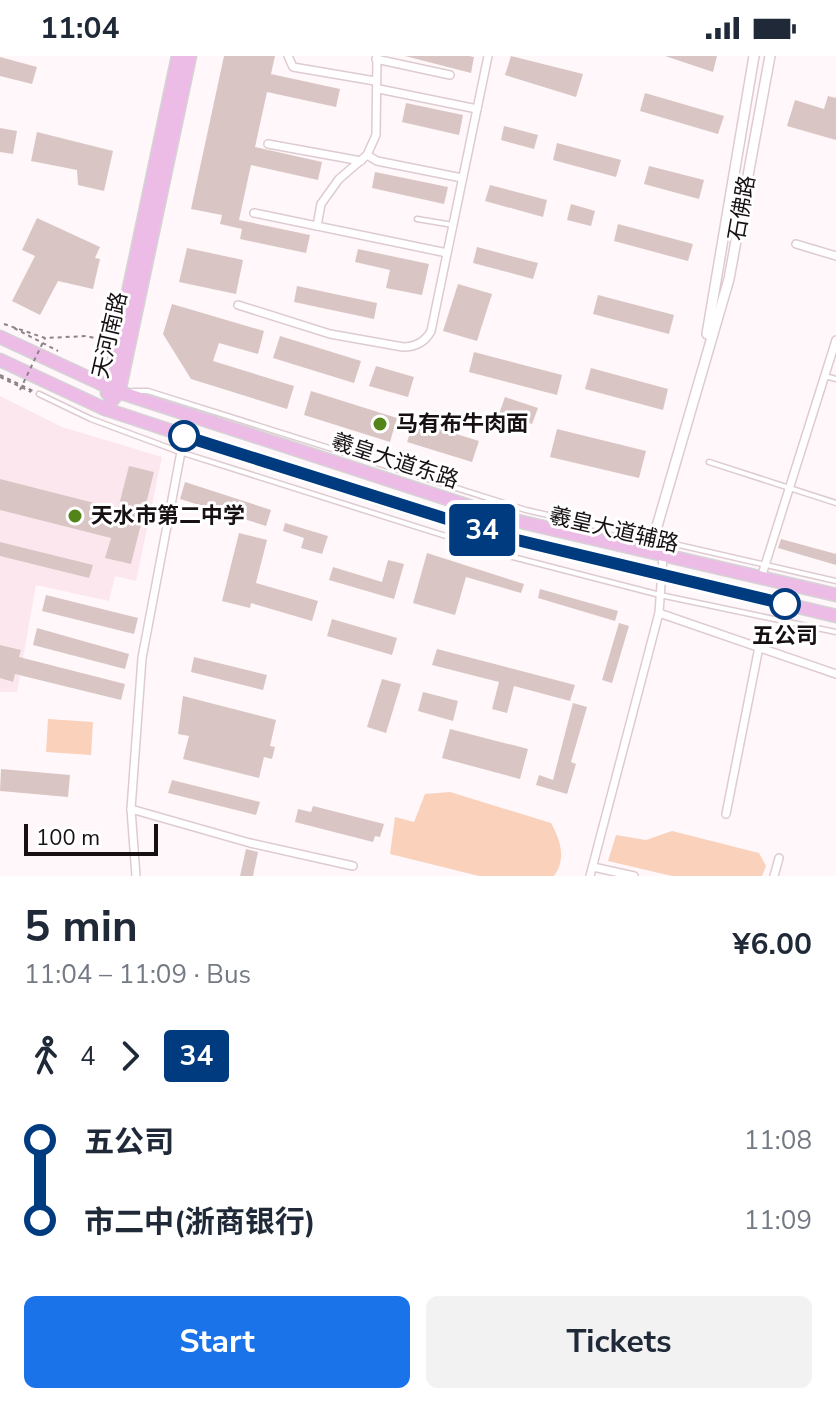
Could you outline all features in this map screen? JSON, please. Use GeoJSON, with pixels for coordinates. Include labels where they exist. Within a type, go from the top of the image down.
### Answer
{"type":"FeatureCollection","features":[{"type":"Feature","properties":{"kind":"main road","name":"天河南路"},"geometry":{"type":"LineString","coordinates":[[113,390],[117,344],[178,56]]}},
{"type":"Feature","properties":{"kind":"main road","name":"天河南路"},"geometry":{"type":"LineString","coordinates":[[105,409],[113,390],[190,56]]}},
{"type":"Feature","properties":{"kind":"main road","name":"羲皇大道东路"},"geometry":{"type":"LineString","coordinates":[[0,337],[113,390],[509,519],[663,556],[763,571],[836,595]]}},
{"type":"Feature","properties":{"kind":"main road","name":"羲皇大道东路"},"geometry":{"type":"LineString","coordinates":[[0,360],[105,409],[504,537],[836,616]]}},
{"type":"Feature","properties":{"kind":"street"},"geometry":{"type":"LineString","coordinates":[[288,56],[293,67],[477,109]]}},
{"type":"Feature","properties":{"kind":"street"},"geometry":{"type":"LineString","coordinates":[[238,305],[330,334],[413,346],[431,331],[488,56]]}},
{"type":"Feature","properties":{"kind":"street","name":"石佛路"},"geometry":{"type":"LineString","coordinates":[[704,358],[714,280],[754,56]]}},
{"type":"Feature","properties":{"kind":"street","name":"石佛路"},"geometry":{"type":"LineString","coordinates":[[653,540],[729,279],[770,56]]}},
{"type":"Feature","properties":{"kind":"street"},"geometry":{"type":"LineString","coordinates":[[317,226],[321,204],[339,179],[364,158],[376,135],[376,57],[450,75]]}},
{"type":"Feature","properties":{"kind":"street"},"geometry":{"type":"LineString","coordinates":[[268,144],[364,158],[462,178]]}},
{"type":"Feature","properties":{"kind":"street"},"geometry":{"type":"LineString","coordinates":[[254,213],[447,253]]}},
{"type":"Feature","properties":{"kind":"street"},"geometry":{"type":"LineString","coordinates":[[796,244],[836,256]]}},
{"type":"Feature","properties":{"kind":"street"},"geometry":{"type":"LineString","coordinates":[[763,571],[836,340]]}},
{"type":"Feature","properties":{"kind":"street"},"geometry":{"type":"LineString","coordinates":[[136,876],[131,809],[142,658],[184,436]]}},
{"type":"Feature","properties":{"kind":"street"},"geometry":{"type":"LineString","coordinates":[[590,876],[659,613],[663,556],[653,540]]}},
{"type":"Feature","properties":{"kind":"street"},"geometry":{"type":"LineString","coordinates":[[659,613],[836,674]]}},
{"type":"Feature","properties":{"kind":"street"},"geometry":{"type":"LineString","coordinates":[[726,814],[759,647]]}},
{"type":"Feature","properties":{"kind":"street"},"geometry":{"type":"LineString","coordinates":[[131,809],[250,843],[353,866]]}},
{"type":"Feature","properties":{"kind":"street"},"geometry":{"type":"LineString","coordinates":[[774,876],[779,858]]}},
{"type":"Feature","properties":{"kind":"street"},"geometry":{"type":"LineString","coordinates":[[593,867],[634,876]]}},
{"type":"Feature","properties":{"kind":"lane"},"geometry":{"type":"LineString","coordinates":[[417,219],[453,225]]}},
{"type":"Feature","properties":{"kind":"lane"},"geometry":{"type":"LineString","coordinates":[[825,376],[836,379]]}},
{"type":"Feature","properties":{"kind":"lane","name":"羲皇大道辅路"},"geometry":{"type":"LineString","coordinates":[[113,390],[148,391],[526,510],[653,540],[763,571],[836,581]]}},
{"type":"Feature","properties":{"kind":"lane"},"geometry":{"type":"LineString","coordinates":[[39,394],[91,419],[180,452],[509,556],[660,595],[836,632]]}},
{"type":"Feature","properties":{"kind":"lane"},"geometry":{"type":"LineString","coordinates":[[709,462],[836,503]]}},
{"type":"Feature","properties":{"kind":"path"},"geometry":{"type":"LineString","coordinates":[[4,324],[45,338],[87,336],[117,344]]}},
{"type":"Feature","properties":{"kind":"path"},"geometry":{"type":"LineString","coordinates":[[20,390],[45,338]]}},
{"type":"Feature","properties":{"kind":"path"},"geometry":{"type":"LineString","coordinates":[[0,376],[20,390],[39,394]]}},
{"type":"Feature","properties":{"kind":"path"},"geometry":{"type":"LineString","coordinates":[[0,376],[39,394]]}},
{"type":"Feature","properties":{"kind":"shaded area","name":"天水市第二中学"},"geometry":{"type":"Polygon","coordinates":[[[0,396],[62,427],[162,457],[136,581],[115,576],[109,601],[36,585],[17,692],[0,692],[0,396]]]}},
{"type":"Feature","properties":{"kind":"shaded area"},"geometry":{"type":"Polygon","coordinates":[[[48,719],[93,722],[91,755],[46,752],[48,719]]]}},
{"type":"Feature","properties":{"kind":"shaded area"},"geometry":{"type":"Polygon","coordinates":[[[450,792],[551,823],[561,849],[560,863],[554,876],[479,876],[390,854],[395,817],[414,822],[425,794],[450,792]]]}},
{"type":"Feature","properties":{"kind":"shaded area"},"geometry":{"type":"Polygon","coordinates":[[[672,831],[759,853],[766,866],[762,876],[672,876],[608,861],[616,835],[646,840],[672,831]]]}},
{"type":"Feature","properties":{"kind":"building"},"geometry":{"type":"Polygon","coordinates":[[[224,56],[275,56],[271,74],[340,89],[336,107],[267,92],[255,147],[322,162],[318,180],[251,165],[239,220],[310,235],[306,253],[240,239],[242,229],[220,224],[222,215],[191,209],[224,56]]]}},
{"type":"Feature","properties":{"kind":"building"},"geometry":{"type":"Polygon","coordinates":[[[405,56],[469,56],[474,57],[471,73],[405,56]]]}},
{"type":"Feature","properties":{"kind":"building"},"geometry":{"type":"Polygon","coordinates":[[[511,56],[583,74],[576,97],[505,75],[511,56]]]}},
{"type":"Feature","properties":{"kind":"building"},"geometry":{"type":"Polygon","coordinates":[[[665,56],[717,56],[713,72],[665,56]]]}},
{"type":"Feature","properties":{"kind":"building"},"geometry":{"type":"Polygon","coordinates":[[[0,57],[37,67],[32,84],[0,76],[0,57]]]}},
{"type":"Feature","properties":{"kind":"building"},"geometry":{"type":"Polygon","coordinates":[[[645,93],[724,116],[718,134],[640,111],[645,93]]]}},
{"type":"Feature","properties":{"kind":"building"},"geometry":{"type":"Polygon","coordinates":[[[828,96],[836,98],[836,140],[787,126],[795,100],[824,109],[828,96]]]}},
{"type":"Feature","properties":{"kind":"building"},"geometry":{"type":"Polygon","coordinates":[[[406,103],[463,115],[459,135],[402,122],[406,103]]]}},
{"type":"Feature","properties":{"kind":"building"},"geometry":{"type":"Polygon","coordinates":[[[504,126],[538,135],[534,149],[501,140],[504,126]]]}},
{"type":"Feature","properties":{"kind":"building"},"geometry":{"type":"Polygon","coordinates":[[[0,128],[17,131],[13,154],[0,152],[0,128]]]}},
{"type":"Feature","properties":{"kind":"building"},"geometry":{"type":"Polygon","coordinates":[[[37,132],[113,151],[104,191],[78,185],[77,170],[31,161],[37,132]]]}},
{"type":"Feature","properties":{"kind":"building"},"geometry":{"type":"Polygon","coordinates":[[[557,143],[621,160],[616,177],[553,160],[557,143]]]}},
{"type":"Feature","properties":{"kind":"building"},"geometry":{"type":"Polygon","coordinates":[[[649,166],[704,180],[699,199],[644,184],[649,166]]]}},
{"type":"Feature","properties":{"kind":"building"},"geometry":{"type":"Polygon","coordinates":[[[375,172],[448,187],[444,204],[372,188],[375,172]]]}},
{"type":"Feature","properties":{"kind":"building"},"geometry":{"type":"Polygon","coordinates":[[[490,185],[547,200],[543,217],[485,201],[490,185]]]}},
{"type":"Feature","properties":{"kind":"building"},"geometry":{"type":"Polygon","coordinates":[[[571,204],[595,211],[591,226],[567,220],[571,204]]]}},
{"type":"Feature","properties":{"kind":"building"},"geometry":{"type":"Polygon","coordinates":[[[37,218],[100,247],[95,258],[100,259],[93,289],[58,281],[40,315],[12,301],[35,256],[22,250],[37,218]]]}},
{"type":"Feature","properties":{"kind":"building"},"geometry":{"type":"Polygon","coordinates":[[[618,224],[693,244],[688,261],[614,241],[618,224]]]}},
{"type":"Feature","properties":{"kind":"building"},"geometry":{"type":"Polygon","coordinates":[[[477,247],[538,263],[533,279],[473,263],[477,247]]]}},
{"type":"Feature","properties":{"kind":"building"},"geometry":{"type":"Polygon","coordinates":[[[187,248],[243,260],[236,294],[179,282],[187,248]]]}},
{"type":"Feature","properties":{"kind":"building"},"geometry":{"type":"Polygon","coordinates":[[[358,249],[429,264],[422,295],[386,288],[390,270],[355,262],[358,249]]]}},
{"type":"Feature","properties":{"kind":"building"},"geometry":{"type":"Polygon","coordinates":[[[458,284],[492,294],[477,341],[443,331],[458,284]]]}},
{"type":"Feature","properties":{"kind":"building"},"geometry":{"type":"Polygon","coordinates":[[[297,286],[377,303],[374,319],[294,302],[297,286]]]}},
{"type":"Feature","properties":{"kind":"building"},"geometry":{"type":"Polygon","coordinates":[[[598,295],[674,315],[669,334],[593,314],[598,295]]]}},
{"type":"Feature","properties":{"kind":"building"},"geometry":{"type":"Polygon","coordinates":[[[172,304],[264,331],[258,354],[219,343],[213,361],[294,386],[287,409],[191,379],[163,334],[172,304]]]}},
{"type":"Feature","properties":{"kind":"building"},"geometry":{"type":"Polygon","coordinates":[[[280,336],[361,361],[354,383],[273,358],[280,336]]]}},
{"type":"Feature","properties":{"kind":"building"},"geometry":{"type":"Polygon","coordinates":[[[474,352],[562,375],[557,395],[469,372],[474,352]]]}},
{"type":"Feature","properties":{"kind":"building"},"geometry":{"type":"Polygon","coordinates":[[[376,366],[414,377],[408,397],[369,386],[376,366]]]}},
{"type":"Feature","properties":{"kind":"building"},"geometry":{"type":"Polygon","coordinates":[[[591,368],[668,389],[663,410],[585,389],[591,368]]]}},
{"type":"Feature","properties":{"kind":"building"},"geometry":{"type":"Polygon","coordinates":[[[311,391],[397,418],[390,442],[304,415],[311,391]]]}},
{"type":"Feature","properties":{"kind":"building"},"geometry":{"type":"Polygon","coordinates":[[[505,397],[538,408],[532,424],[499,414],[505,397]]]}},
{"type":"Feature","properties":{"kind":"building"},"geometry":{"type":"Polygon","coordinates":[[[414,421],[479,441],[472,462],[407,442],[414,421]]]}},
{"type":"Feature","properties":{"kind":"building"},"geometry":{"type":"Polygon","coordinates":[[[557,429],[646,451],[639,478],[550,457],[557,429]]]}},
{"type":"Feature","properties":{"kind":"building"},"geometry":{"type":"Polygon","coordinates":[[[129,466],[154,472],[131,564],[105,558],[111,538],[0,510],[0,479],[118,509],[129,466]]]}},
{"type":"Feature","properties":{"kind":"building"},"geometry":{"type":"Polygon","coordinates":[[[185,482],[271,510],[266,526],[180,499],[185,482]]]}},
{"type":"Feature","properties":{"kind":"building"},"geometry":{"type":"Polygon","coordinates":[[[285,523],[328,536],[322,554],[301,548],[304,538],[283,531],[285,523]]]}},
{"type":"Feature","properties":{"kind":"building"},"geometry":{"type":"Polygon","coordinates":[[[239,533],[267,540],[256,583],[318,601],[312,621],[251,603],[250,608],[222,601],[239,533]]]}},
{"type":"Feature","properties":{"kind":"building"},"geometry":{"type":"Polygon","coordinates":[[[781,539],[836,554],[836,565],[778,548],[781,539]]]}},
{"type":"Feature","properties":{"kind":"building"},"geometry":{"type":"Polygon","coordinates":[[[0,542],[93,565],[89,578],[0,556],[0,542]]]}},
{"type":"Feature","properties":{"kind":"building"},"geometry":{"type":"Polygon","coordinates":[[[427,553],[524,584],[521,593],[466,577],[455,615],[413,603],[427,553]]]}},
{"type":"Feature","properties":{"kind":"building"},"geometry":{"type":"Polygon","coordinates":[[[388,560],[404,564],[394,599],[329,580],[333,567],[382,582],[388,560]]]}},
{"type":"Feature","properties":{"kind":"building"},"geometry":{"type":"Polygon","coordinates":[[[540,589],[618,611],[615,621],[538,598],[540,589]]]}},
{"type":"Feature","properties":{"kind":"building"},"geometry":{"type":"Polygon","coordinates":[[[46,595],[138,618],[134,634],[42,611],[46,595]]]}},
{"type":"Feature","properties":{"kind":"building"},"geometry":{"type":"Polygon","coordinates":[[[332,619],[397,638],[392,655],[327,636],[332,619]]]}},
{"type":"Feature","properties":{"kind":"building"},"geometry":{"type":"Polygon","coordinates":[[[619,623],[629,626],[612,683],[602,680],[619,623]]]}},
{"type":"Feature","properties":{"kind":"building"},"geometry":{"type":"Polygon","coordinates":[[[37,628],[129,654],[125,669],[33,645],[37,628]]]}},
{"type":"Feature","properties":{"kind":"building"},"geometry":{"type":"Polygon","coordinates":[[[0,645],[21,650],[19,657],[125,684],[121,700],[15,674],[13,682],[0,678],[0,645]]]}},
{"type":"Feature","properties":{"kind":"building"},"geometry":{"type":"Polygon","coordinates":[[[437,649],[575,685],[570,701],[514,686],[507,713],[492,709],[499,682],[432,665],[437,649]]]}},
{"type":"Feature","properties":{"kind":"building"},"geometry":{"type":"Polygon","coordinates":[[[194,657],[267,675],[263,690],[191,672],[194,657]]]}},
{"type":"Feature","properties":{"kind":"building"},"geometry":{"type":"Polygon","coordinates":[[[382,679],[401,684],[386,733],[367,727],[382,679]]]}},
{"type":"Feature","properties":{"kind":"building"},"geometry":{"type":"Polygon","coordinates":[[[423,692],[458,701],[453,721],[418,711],[423,692]]]}},
{"type":"Feature","properties":{"kind":"building"},"geometry":{"type":"Polygon","coordinates":[[[183,696],[276,720],[270,746],[275,747],[272,759],[264,757],[259,778],[183,759],[189,736],[178,734],[183,696]]]}},
{"type":"Feature","properties":{"kind":"building"},"geometry":{"type":"Polygon","coordinates":[[[573,703],[587,707],[571,762],[576,764],[567,794],[536,785],[539,775],[553,780],[573,703]]]}},
{"type":"Feature","properties":{"kind":"building"},"geometry":{"type":"Polygon","coordinates":[[[450,729],[528,749],[520,779],[442,758],[450,729]]]}},
{"type":"Feature","properties":{"kind":"building"},"geometry":{"type":"Polygon","coordinates":[[[1,769],[70,775],[68,797],[0,791],[1,769]]]}},
{"type":"Feature","properties":{"kind":"building"},"geometry":{"type":"Polygon","coordinates":[[[172,780],[260,802],[256,815],[168,793],[172,780]]]}},
{"type":"Feature","properties":{"kind":"building"},"geometry":{"type":"Polygon","coordinates":[[[313,806],[384,824],[380,837],[375,836],[373,842],[295,822],[298,809],[311,812],[313,806]]]}},
{"type":"Feature","properties":{"kind":"building"},"geometry":{"type":"Polygon","coordinates":[[[246,849],[258,852],[253,876],[240,876],[246,849]]]}},
{"type":"Feature","properties":{"kind":"bus line","name":"34"},"geometry":{"type":"LineString","coordinates":[[184,436],[504,537],[785,604]]}},
{"type":"Feature","properties":{"kind":"place","name":"马有布牛肉面"},"geometry":{"type":"Point","coordinates":[380,424]}},
{"type":"Feature","properties":{"kind":"place","name":"天水市第二中学"},"geometry":{"type":"Point","coordinates":[75,516]}},
{"type":"Feature","properties":{"kind":"place","name":"五公司"},"geometry":{"type":"Point","coordinates":[785,604]}}]}
